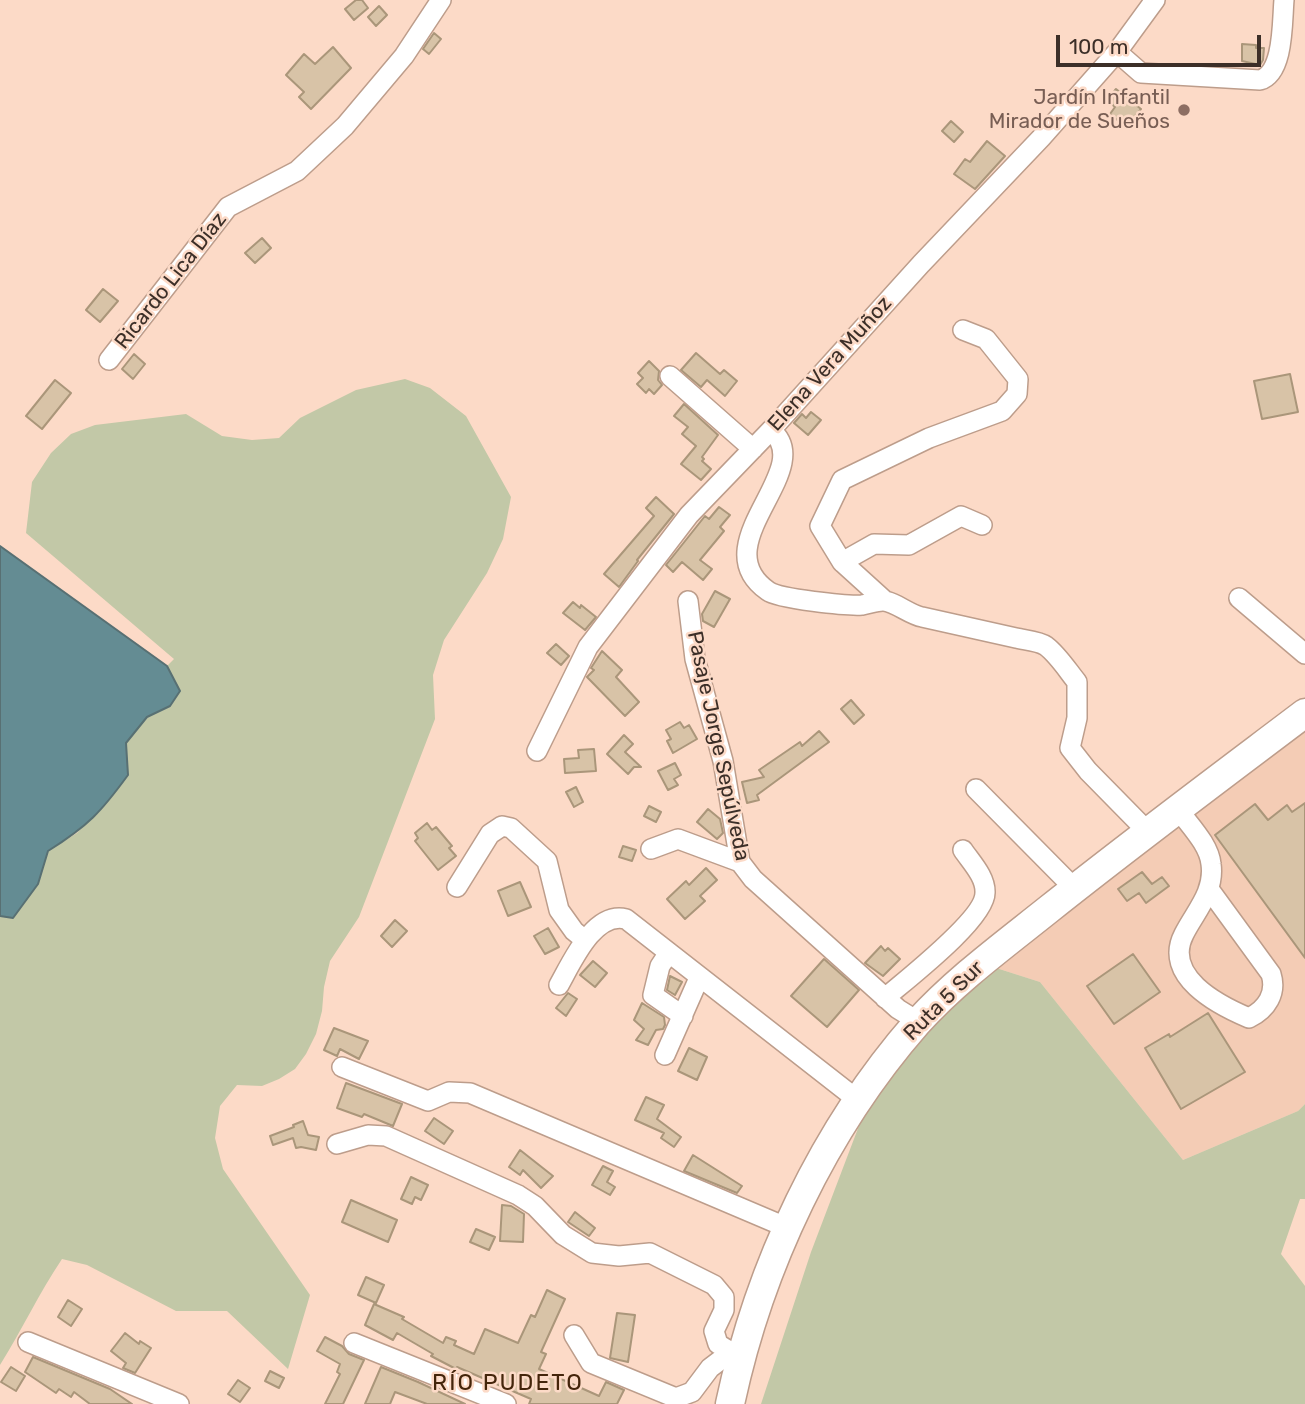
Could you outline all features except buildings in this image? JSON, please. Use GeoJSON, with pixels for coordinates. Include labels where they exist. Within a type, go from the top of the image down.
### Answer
{"type":"FeatureCollection","features":[{"type":"Feature","properties":{"kind":"highway","name":"Ruta 5 Sur"},"geometry":{"type":"LineString","coordinates":[[730,1404],[736,1355],[788,1228],[821,1163],[859,1101],[919,1022],[974,969],[1074,888],[1305,713]]}},
{"type":"Feature","properties":{"kind":"street","name":"Ricardo Lica Díaz"},"geometry":{"type":"LineString","coordinates":[[109,360],[228,207],[297,171],[345,126],[404,56],[442,0]]}},
{"type":"Feature","properties":{"kind":"street","name":"Elena Vera Muñoz"},"geometry":{"type":"LineString","coordinates":[[537,751],[588,647],[689,515],[771,430],[920,264],[1015,167],[1117,52],[1155,0]]}},
{"type":"Feature","properties":{"kind":"street"},"geometry":{"type":"LineString","coordinates":[[1117,52],[1140,73],[1267,78],[1273,73],[1278,60],[1284,0]]}},
{"type":"Feature","properties":{"kind":"street"},"geometry":{"type":"LineString","coordinates":[[963,330],[986,339],[1018,379],[1017,394],[1002,411],[929,438],[842,480],[820,526],[842,562],[885,601],[911,615],[1045,645],[1077,682],[1077,718],[1070,748],[1088,771],[1147,831]]}},
{"type":"Feature","properties":{"kind":"street"},"geometry":{"type":"LineString","coordinates":[[670,376],[752,449]]}},
{"type":"Feature","properties":{"kind":"street"},"geometry":{"type":"LineString","coordinates":[[771,430],[780,438],[784,453],[780,472],[755,520],[748,548],[750,572],[770,593],[779,596],[862,605],[885,601]]}},
{"type":"Feature","properties":{"kind":"street"},"geometry":{"type":"LineString","coordinates":[[842,562],[874,544],[909,545],[961,516],[982,525]]}},
{"type":"Feature","properties":{"kind":"street"},"geometry":{"type":"LineString","coordinates":[[1239,598],[1305,654]]}},
{"type":"Feature","properties":{"kind":"street","name":"Pasaje Jorge Sepúlveda"},"geometry":{"type":"LineString","coordinates":[[688,601],[695,659],[723,761],[740,862],[753,879],[885,998],[919,1022]]}},
{"type":"Feature","properties":{"kind":"street"},"geometry":{"type":"LineString","coordinates":[[976,789],[1074,888]]}},
{"type":"Feature","properties":{"kind":"street"},"geometry":{"type":"LineString","coordinates":[[1178,809],[1202,841],[1212,864],[1209,889],[1198,913],[1182,936],[1179,958],[1189,980],[1204,994],[1249,1018],[1261,1012],[1270,1000],[1274,983],[1271,974],[1209,889]]}},
{"type":"Feature","properties":{"kind":"street"},"geometry":{"type":"LineString","coordinates":[[457,887],[490,834],[502,826],[511,828],[547,861],[559,910],[574,931],[585,940]]}},
{"type":"Feature","properties":{"kind":"street"},"geometry":{"type":"LineString","coordinates":[[652,849],[678,839],[740,862]]}},
{"type":"Feature","properties":{"kind":"street"},"geometry":{"type":"LineString","coordinates":[[885,998],[966,925],[985,900],[986,889],[981,877],[963,850]]}},
{"type":"Feature","properties":{"kind":"street"},"geometry":{"type":"LineString","coordinates":[[559,985],[585,940],[604,921],[621,917],[859,1101]]}},
{"type":"Feature","properties":{"kind":"street"},"geometry":{"type":"LineString","coordinates":[[668,954],[660,965],[653,995],[683,1016]]}},
{"type":"Feature","properties":{"kind":"street"},"geometry":{"type":"LineString","coordinates":[[665,1055],[699,978]]}},
{"type":"Feature","properties":{"kind":"street"},"geometry":{"type":"LineString","coordinates":[[342,1067],[428,1101],[449,1092],[470,1093],[788,1228]]}},
{"type":"Feature","properties":{"kind":"street"},"geometry":{"type":"LineString","coordinates":[[337,1144],[368,1135],[386,1136],[519,1195],[535,1206],[564,1235],[592,1253],[619,1256],[650,1252],[714,1285],[724,1297],[724,1310],[715,1331],[718,1344],[736,1355]]}},
{"type":"Feature","properties":{"kind":"street"},"geometry":{"type":"LineString","coordinates":[[574,1335],[591,1363],[676,1398],[692,1392],[710,1368],[736,1355]]}},
{"type":"Feature","properties":{"kind":"street"},"geometry":{"type":"LineString","coordinates":[[28,1342],[179,1404]]}},
{"type":"Feature","properties":{"kind":"street"},"geometry":{"type":"LineString","coordinates":[[354,1343],[506,1404]]}},
{"type":"Feature","properties":{"kind":"shaded area"},"geometry":{"type":"Polygon","coordinates":[[[1305,726],[1305,1104],[1298,1111],[1183,1160],[1040,982],[993,967],[1305,726]]]}},
{"type":"Feature","properties":{"kind":"green space"},"geometry":{"type":"Polygon","coordinates":[[[405,379],[430,388],[466,416],[511,497],[503,539],[487,573],[444,640],[433,675],[435,719],[359,917],[330,961],[316,1034],[295,1069],[262,1086],[237,1085],[220,1106],[215,1138],[223,1169],[310,1295],[288,1369],[227,1311],[176,1311],[87,1265],[62,1259],[0,1365],[0,916],[13,918],[38,884],[48,851],[77,833],[128,775],[126,743],[147,717],[170,706],[180,691],[167,666],[174,659],[26,533],[32,482],[51,453],[71,434],[95,425],[186,414],[222,436],[252,440],[279,438],[300,418],[356,390],[405,379]]]}},
{"type":"Feature","properties":{"kind":"green space"},"geometry":{"type":"Polygon","coordinates":[[[993,967],[1040,982],[1183,1160],[1298,1111],[1305,1104],[1305,1199],[1300,1199],[1281,1254],[1305,1286],[1305,1404],[761,1404],[811,1252],[865,1110],[907,1048],[993,967]]]}},
{"type":"Feature","properties":{"kind":"water"},"geometry":{"type":"Polygon","coordinates":[[[0,546],[167,666],[180,691],[170,706],[147,717],[126,743],[128,775],[93,818],[48,851],[38,884],[13,918],[0,916],[0,546]]]}},
{"type":"Feature","properties":{"kind":"place","name":"Jardín Infantil Mirador de Sueños"},"geometry":{"type":"Point","coordinates":[1184,110]}},
{"type":"Feature","properties":{"kind":"district","name":"RÍO PUDETO"},"geometry":{"type":"Point","coordinates":[508,1383]}}]}
